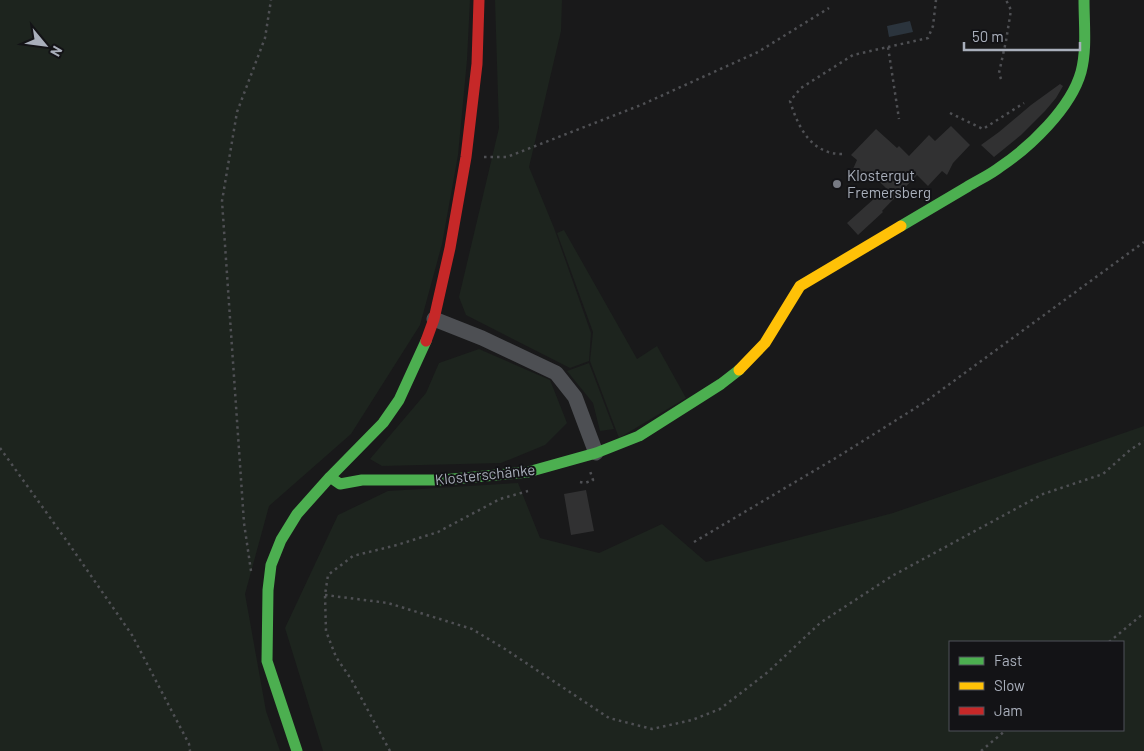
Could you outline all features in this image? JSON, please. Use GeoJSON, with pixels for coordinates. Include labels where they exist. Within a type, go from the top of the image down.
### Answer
{"type":"FeatureCollection","features":[{"type":"Feature","properties":{"kind":"street"},"geometry":{"type":"LineString","coordinates":[[297,751],[267,662],[268,590],[271,565],[281,540],[297,514],[383,423],[399,400],[425,344],[434,319],[450,248],[466,157],[477,64],[479,0]]}},
{"type":"Feature","properties":{"kind":"street","name":"Klosterschänke"},"geometry":{"type":"LineString","coordinates":[[330,477],[340,484],[362,480],[442,480],[528,472],[596,453],[639,436],[721,384],[741,368],[765,343],[800,286],[1001,168],[1026,147],[1059,114],[1073,93],[1084,55],[1084,0]]}},
{"type":"Feature","properties":{"kind":"street"},"geometry":{"type":"LineString","coordinates":[[434,319],[482,338],[556,373],[574,397],[596,453]]}},
{"type":"Feature","properties":{"kind":"path"},"geometry":{"type":"LineString","coordinates":[[252,574],[244,523],[222,201],[237,112],[265,38],[271,0]]}},
{"type":"Feature","properties":{"kind":"path"},"geometry":{"type":"LineString","coordinates":[[842,154],[823,151],[812,142],[803,132],[795,118],[790,101],[801,88],[853,55],[928,38],[933,26],[936,0]]}},
{"type":"Feature","properties":{"kind":"path"},"geometry":{"type":"LineString","coordinates":[[1001,79],[998,74],[1011,10],[1006,0]]}},
{"type":"Feature","properties":{"kind":"path"},"geometry":{"type":"LineString","coordinates":[[466,157],[507,157],[641,105],[758,52],[829,8]]}},
{"type":"Feature","properties":{"kind":"path"},"geometry":{"type":"LineString","coordinates":[[888,47],[899,119]]}},
{"type":"Feature","properties":{"kind":"path"},"geometry":{"type":"LineString","coordinates":[[950,113],[983,129],[1024,102]]}},
{"type":"Feature","properties":{"kind":"path"},"geometry":{"type":"LineString","coordinates":[[694,542],[839,456],[925,402],[1144,242]]}},
{"type":"Feature","properties":{"kind":"path"},"geometry":{"type":"LineString","coordinates":[[324,595],[388,603],[472,629],[609,718],[652,729],[692,720],[720,709],[768,672],[820,623],[892,576],[1043,494],[1102,474],[1130,450],[1144,441]]}},
{"type":"Feature","properties":{"kind":"path"},"geometry":{"type":"LineString","coordinates":[[0,448],[132,635],[189,744],[190,751]]}},
{"type":"Feature","properties":{"kind":"path"},"geometry":{"type":"LineString","coordinates":[[390,751],[351,679],[336,657],[326,632],[324,595],[328,575],[353,556],[438,532],[500,499],[528,491]]}},
{"type":"Feature","properties":{"kind":"path"},"geometry":{"type":"LineString","coordinates":[[1110,641],[1144,613]]}},
{"type":"Feature","properties":{"kind":"path"},"geometry":{"type":"LineString","coordinates":[[981,751],[1005,731]]}},
{"type":"Feature","properties":{"kind":"shaded area"},"geometry":{"type":"Polygon","coordinates":[[[0,0],[470,0],[467,60],[458,155],[442,244],[420,325],[351,434],[269,506],[245,594],[266,711],[280,751],[0,751],[0,0]]]}},
{"type":"Feature","properties":{"kind":"shaded area"},"geometry":{"type":"Polygon","coordinates":[[[495,0],[562,0],[561,31],[529,167],[554,228],[591,333],[589,361],[570,368],[466,315],[459,297],[499,128],[495,0]]]}},
{"type":"Feature","properties":{"kind":"shaded area"},"geometry":{"type":"Polygon","coordinates":[[[910,21],[913,32],[889,37],[887,26],[910,21]]]}},
{"type":"Feature","properties":{"kind":"shaded area"},"geometry":{"type":"Polygon","coordinates":[[[564,230],[637,359],[657,346],[686,398],[619,438],[590,361],[593,332],[557,233],[564,230]]]}},
{"type":"Feature","properties":{"kind":"shaded area"},"geometry":{"type":"Polygon","coordinates":[[[479,349],[550,380],[567,423],[545,445],[501,463],[382,466],[370,459],[426,393],[439,363],[479,349]]]}},
{"type":"Feature","properties":{"kind":"shaded area"},"geometry":{"type":"Polygon","coordinates":[[[589,363],[614,429],[600,431],[593,403],[567,371],[589,363]]]}},
{"type":"Feature","properties":{"kind":"shaded area"},"geometry":{"type":"Polygon","coordinates":[[[1144,426],[1144,751],[323,751],[285,628],[338,515],[388,491],[518,483],[540,538],[599,553],[662,524],[706,562],[893,513],[1144,426]]]}},
{"type":"Feature","properties":{"kind":"building"},"geometry":{"type":"Polygon","coordinates":[[[1060,84],[1063,86],[1045,111],[1021,135],[994,157],[981,145],[1031,105],[1060,84]]]}},
{"type":"Feature","properties":{"kind":"building"},"geometry":{"type":"Polygon","coordinates":[[[951,126],[970,145],[953,163],[947,175],[942,171],[928,186],[917,175],[883,212],[858,235],[847,223],[886,188],[868,171],[860,176],[852,175],[857,160],[851,155],[876,129],[909,156],[929,135],[935,141],[951,126]]]}},
{"type":"Feature","properties":{"kind":"building"},"geometry":{"type":"Polygon","coordinates":[[[586,490],[594,531],[571,535],[564,494],[586,490]]]}},
{"type":"Feature","properties":{"kind":"traffic: fast"},"geometry":{"type":"LineString","coordinates":[[901,226],[1012,159],[1036,138],[1059,113],[1076,86],[1083,63],[1085,45],[1084,0]]}},
{"type":"Feature","properties":{"kind":"traffic: fast"},"geometry":{"type":"LineString","coordinates":[[297,751],[267,661],[268,590],[271,565],[281,540],[297,514],[383,423],[399,400],[426,341]]}},
{"type":"Feature","properties":{"kind":"traffic: fast"},"geometry":{"type":"LineString","coordinates":[[330,477],[340,484],[362,480],[442,480],[528,472],[596,453],[639,436],[721,384],[739,370]]}},
{"type":"Feature","properties":{"kind":"traffic: slow"},"geometry":{"type":"LineString","coordinates":[[739,370],[765,343],[800,286],[901,226]]}},
{"type":"Feature","properties":{"kind":"traffic: jam"},"geometry":{"type":"LineString","coordinates":[[426,341],[434,319],[450,248],[466,157],[477,64],[479,0]]}},
{"type":"Feature","properties":{"kind":"place","name":"Klostergut Fremersberg"},"geometry":{"type":"Point","coordinates":[837,184]}}]}
